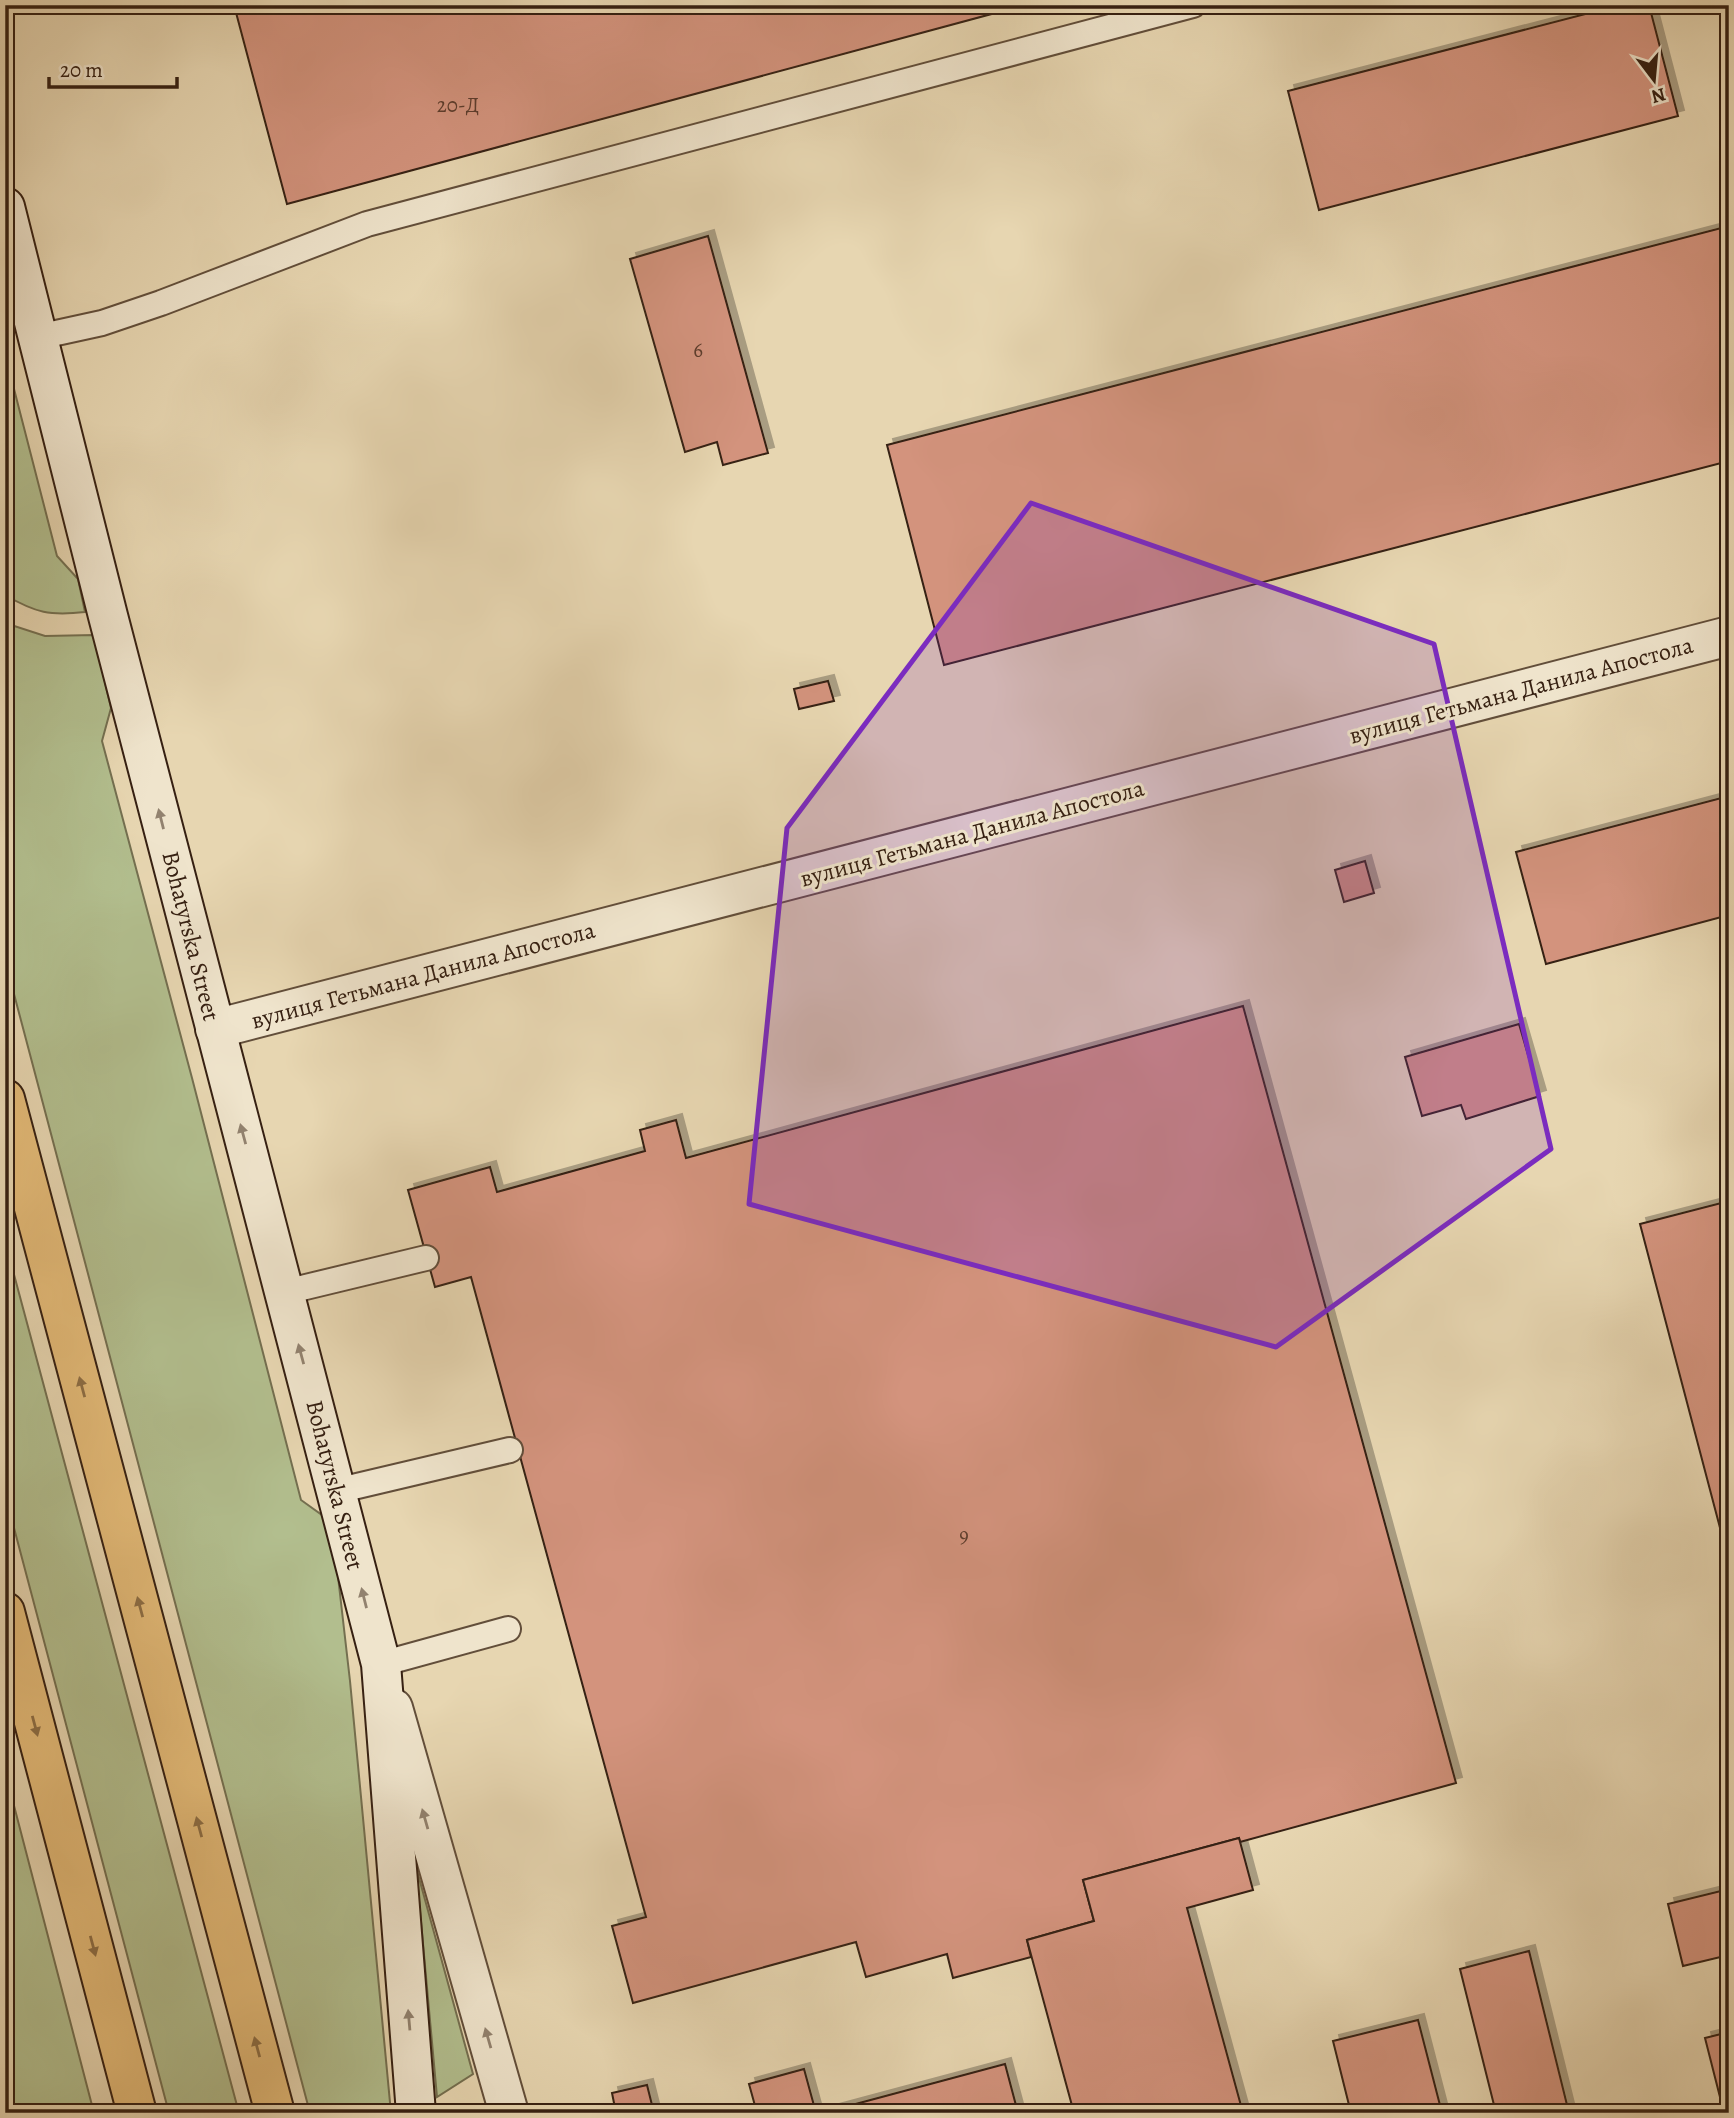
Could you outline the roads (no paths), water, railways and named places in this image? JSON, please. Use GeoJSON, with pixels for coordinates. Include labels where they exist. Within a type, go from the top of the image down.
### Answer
{"type":"FeatureCollection","features":[{"type":"Feature","properties":{"kind":"main road"},"geometry":{"type":"LineString","coordinates":[[5,1099],[275,2113]]}},
{"type":"Feature","properties":{"kind":"main road"},"geometry":{"type":"LineString","coordinates":[[5,1612],[137,2113]]}},
{"type":"Feature","properties":{"kind":"street","name":"Bohatyrska Street"},"geometry":{"type":"LineString","coordinates":[[5,207],[215,1030],[381,1664],[509,2113]]}},
{"type":"Feature","properties":{"kind":"street","name":"вулиця Гетьмана Данила Апостола"},"geometry":{"type":"LineString","coordinates":[[215,1030],[1729,636]]}},
{"type":"Feature","properties":{"kind":"street","name":"Bohatyrska Street"},"geometry":{"type":"LineString","coordinates":[[381,1664],[416,2113]]}},
{"type":"Feature","properties":{"kind":"lane"},"geometry":{"type":"LineString","coordinates":[[38,337],[102,323],[161,303],[367,224],[1193,5]]}},
{"type":"Feature","properties":{"kind":"lane"},"geometry":{"type":"LineString","coordinates":[[285,1292],[426,1258]]}},
{"type":"Feature","properties":{"kind":"lane"},"geometry":{"type":"LineString","coordinates":[[336,1491],[510,1450]]}},
{"type":"Feature","properties":{"kind":"lane"},"geometry":{"type":"LineString","coordinates":[[381,1664],[508,1629]]}}]}
